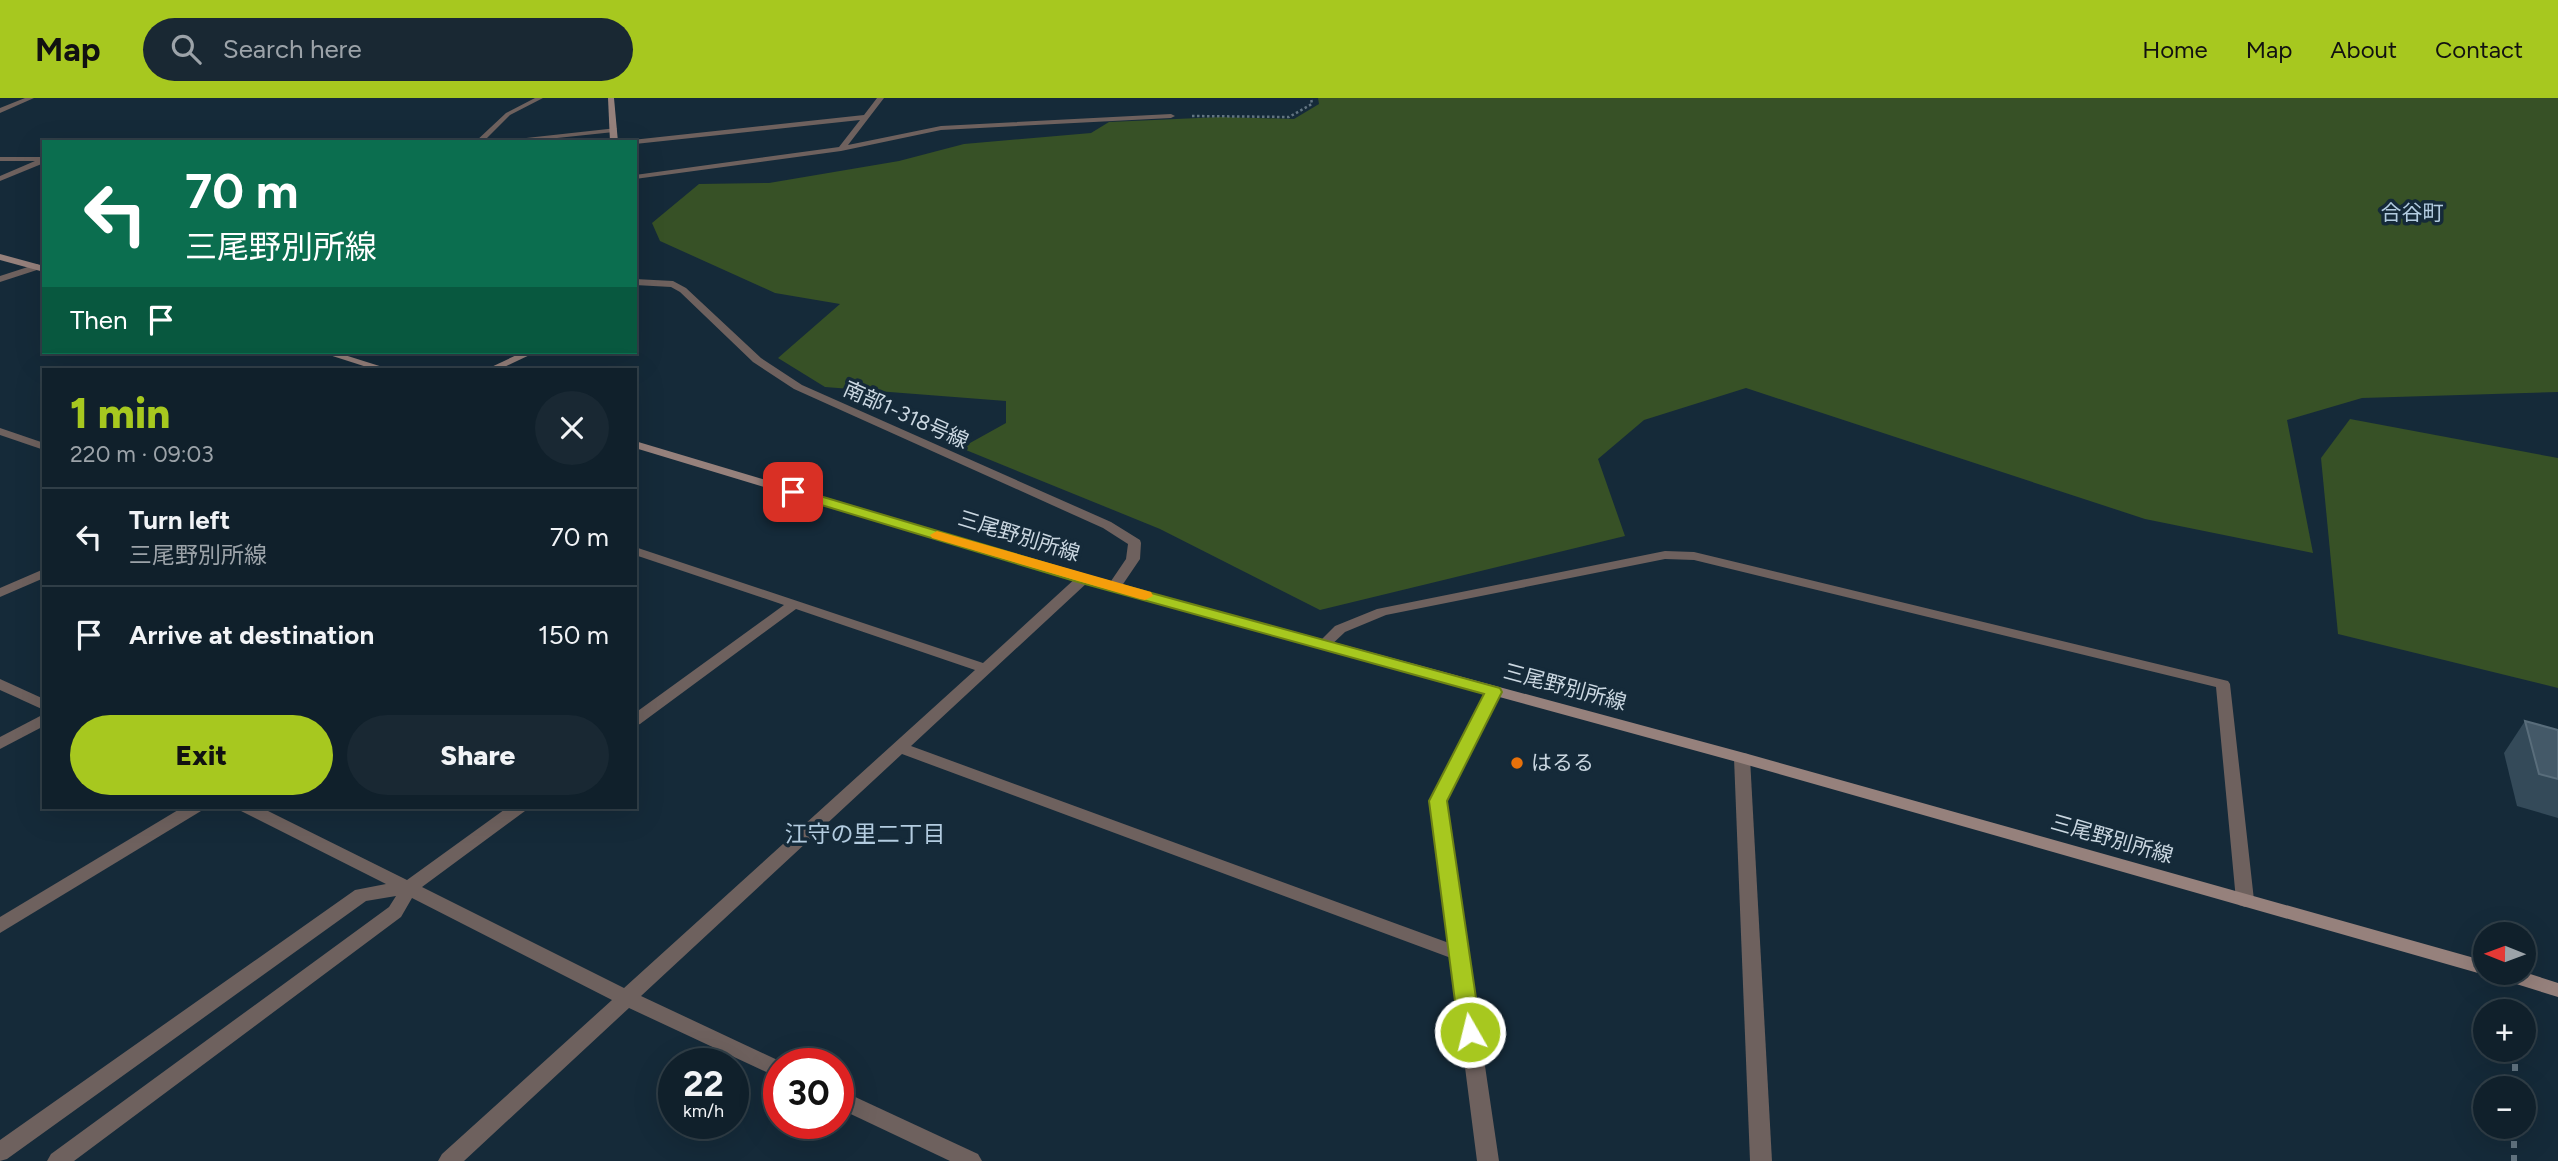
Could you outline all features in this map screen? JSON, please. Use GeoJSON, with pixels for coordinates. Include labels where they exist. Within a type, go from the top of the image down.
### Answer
{"type":"FeatureCollection","features":[{"type":"Feature","properties":{"kind":"main road"},"geometry":{"type":"LineString","coordinates":[[611,98],[614,140]]}},
{"type":"Feature","properties":{"kind":"main road"},"geometry":{"type":"LineString","coordinates":[[0,257],[41,268]]}},
{"type":"Feature","properties":{"kind":"main road"},"geometry":{"type":"LineString","coordinates":[[332,354],[381,368]]}},
{"type":"Feature","properties":{"kind":"main road"},"geometry":{"type":"LineString","coordinates":[[494,368],[526,354]]}},
{"type":"Feature","properties":{"kind":"main road","name":"三尾野別所線"},"geometry":{"type":"LineString","coordinates":[[637,445],[1083,579],[1742,758],[2473,965]]}},
{"type":"Feature","properties":{"kind":"main road"},"geometry":{"type":"LineString","coordinates":[[2536,983],[2558,990]]}},
{"type":"Feature","properties":{"kind":"street"},"geometry":{"type":"LineString","coordinates":[[0,111],[31,98]]}},
{"type":"Feature","properties":{"kind":"street"},"geometry":{"type":"LineString","coordinates":[[481,140],[508,114],[540,98]]}},
{"type":"Feature","properties":{"kind":"street"},"geometry":{"type":"LineString","coordinates":[[841,149],[881,98]]}},
{"type":"Feature","properties":{"kind":"street"},"geometry":{"type":"LineString","coordinates":[[637,177],[841,149],[942,128],[1171,116]]}},
{"type":"Feature","properties":{"kind":"street"},"geometry":{"type":"LineString","coordinates":[[637,142],[866,117]]}},
{"type":"Feature","properties":{"kind":"street"},"geometry":{"type":"LineString","coordinates":[[515,140],[614,130]]}},
{"type":"Feature","properties":{"kind":"street"},"geometry":{"type":"LineString","coordinates":[[0,159],[42,159]]}},
{"type":"Feature","properties":{"kind":"street"},"geometry":{"type":"LineString","coordinates":[[0,179],[42,160]]}},
{"type":"Feature","properties":{"kind":"street"},"geometry":{"type":"LineString","coordinates":[[0,279],[41,268]]}},
{"type":"Feature","properties":{"kind":"street","name":"南部1-318号線"},"geometry":{"type":"LineString","coordinates":[[637,282],[673,284],[683,290],[757,360],[798,387],[1062,503],[1135,543],[1133,559],[1114,587]]}},
{"type":"Feature","properties":{"kind":"street"},"geometry":{"type":"LineString","coordinates":[[0,430],[42,446]]}},
{"type":"Feature","properties":{"kind":"street"},"geometry":{"type":"LineString","coordinates":[[637,552],[984,668]]}},
{"type":"Feature","properties":{"kind":"street"},"geometry":{"type":"LineString","coordinates":[[1323,645],[1340,629],[1382,612],[1665,555],[1707,559],[2223,684],[2245,900]]}},
{"type":"Feature","properties":{"kind":"street"},"geometry":{"type":"LineString","coordinates":[[0,593],[42,574]]}},
{"type":"Feature","properties":{"kind":"street"},"geometry":{"type":"LineString","coordinates":[[449,1161],[1083,579]]}},
{"type":"Feature","properties":{"kind":"street"},"geometry":{"type":"LineString","coordinates":[[637,720],[793,605]]}},
{"type":"Feature","properties":{"kind":"street"},"geometry":{"type":"LineString","coordinates":[[0,684],[42,704]]}},
{"type":"Feature","properties":{"kind":"street"},"geometry":{"type":"LineString","coordinates":[[1488,1161],[1438,801],[1494,692]]}},
{"type":"Feature","properties":{"kind":"street"},"geometry":{"type":"LineString","coordinates":[[0,744],[42,720]]}},
{"type":"Feature","properties":{"kind":"street"},"geometry":{"type":"LineString","coordinates":[[898,747],[1460,954]]}},
{"type":"Feature","properties":{"kind":"street"},"geometry":{"type":"LineString","coordinates":[[1742,758],[1761,1161]]}},
{"type":"Feature","properties":{"kind":"street"},"geometry":{"type":"LineString","coordinates":[[0,926],[192,809]]}},
{"type":"Feature","properties":{"kind":"street"},"geometry":{"type":"LineString","coordinates":[[251,809],[626,998],[763,1062]]}},
{"type":"Feature","properties":{"kind":"street"},"geometry":{"type":"LineString","coordinates":[[58,1161],[395,912],[410,887],[516,809]]}},
{"type":"Feature","properties":{"kind":"street"},"geometry":{"type":"LineString","coordinates":[[0,1152],[361,895],[410,887]]}},
{"type":"Feature","properties":{"kind":"street"},"geometry":{"type":"LineString","coordinates":[[854,1106],[971,1161]]}},
{"type":"Feature","properties":{"kind":"path"},"geometry":{"type":"LineString","coordinates":[[1171,116],[1289,117],[1312,104],[1311,98]]}},
{"type":"Feature","properties":{"kind":"path"},"geometry":{"type":"LineString","coordinates":[[2514,1139],[2514,1161]]}},
{"type":"Feature","properties":{"kind":"green space"},"geometry":{"type":"Polygon","coordinates":[[[1318,98],[2558,98],[2558,392],[2362,398],[2287,420],[2313,553],[2145,519],[1746,388],[1644,420],[1598,459],[1625,536],[1320,610],[1160,529],[961,448],[1006,423],[1006,401],[825,387],[778,358],[840,304],[775,293],[660,241],[652,223],[699,184],[769,183],[899,161],[964,144],[1091,133],[1109,122],[1221,117],[1294,119],[1319,104],[1318,98]]]}},
{"type":"Feature","properties":{"kind":"green space"},"geometry":{"type":"Polygon","coordinates":[[[2350,419],[2558,458],[2558,688],[2338,634],[2321,458],[2350,419]]]}},
{"type":"Feature","properties":{"kind":"building"},"geometry":{"type":"Polygon","coordinates":[[[2525,721],[2558,730],[2558,779],[2539,774],[2525,721]]]}},
{"type":"Feature","properties":{"kind":"slow traffic"},"geometry":{"type":"LineString","coordinates":[[937,535],[1145,596]]}},
{"type":"Feature","properties":{"kind":"place","name":"はるる"},"geometry":{"type":"Point","coordinates":[1517,763]}},
{"type":"Feature","properties":{"kind":"district","name":"合谷町"},"geometry":{"type":"Point","coordinates":[2412,213]}},
{"type":"Feature","properties":{"kind":"district","name":"江守の里二丁目"},"geometry":{"type":"Point","coordinates":[865,834]}},
{"type":"Feature","properties":{"kind":"route"},"geometry":{"type":"LineString","coordinates":[[793,492],[1083,579],[1494,692],[1438,801],[1470,1032]]}}]}
